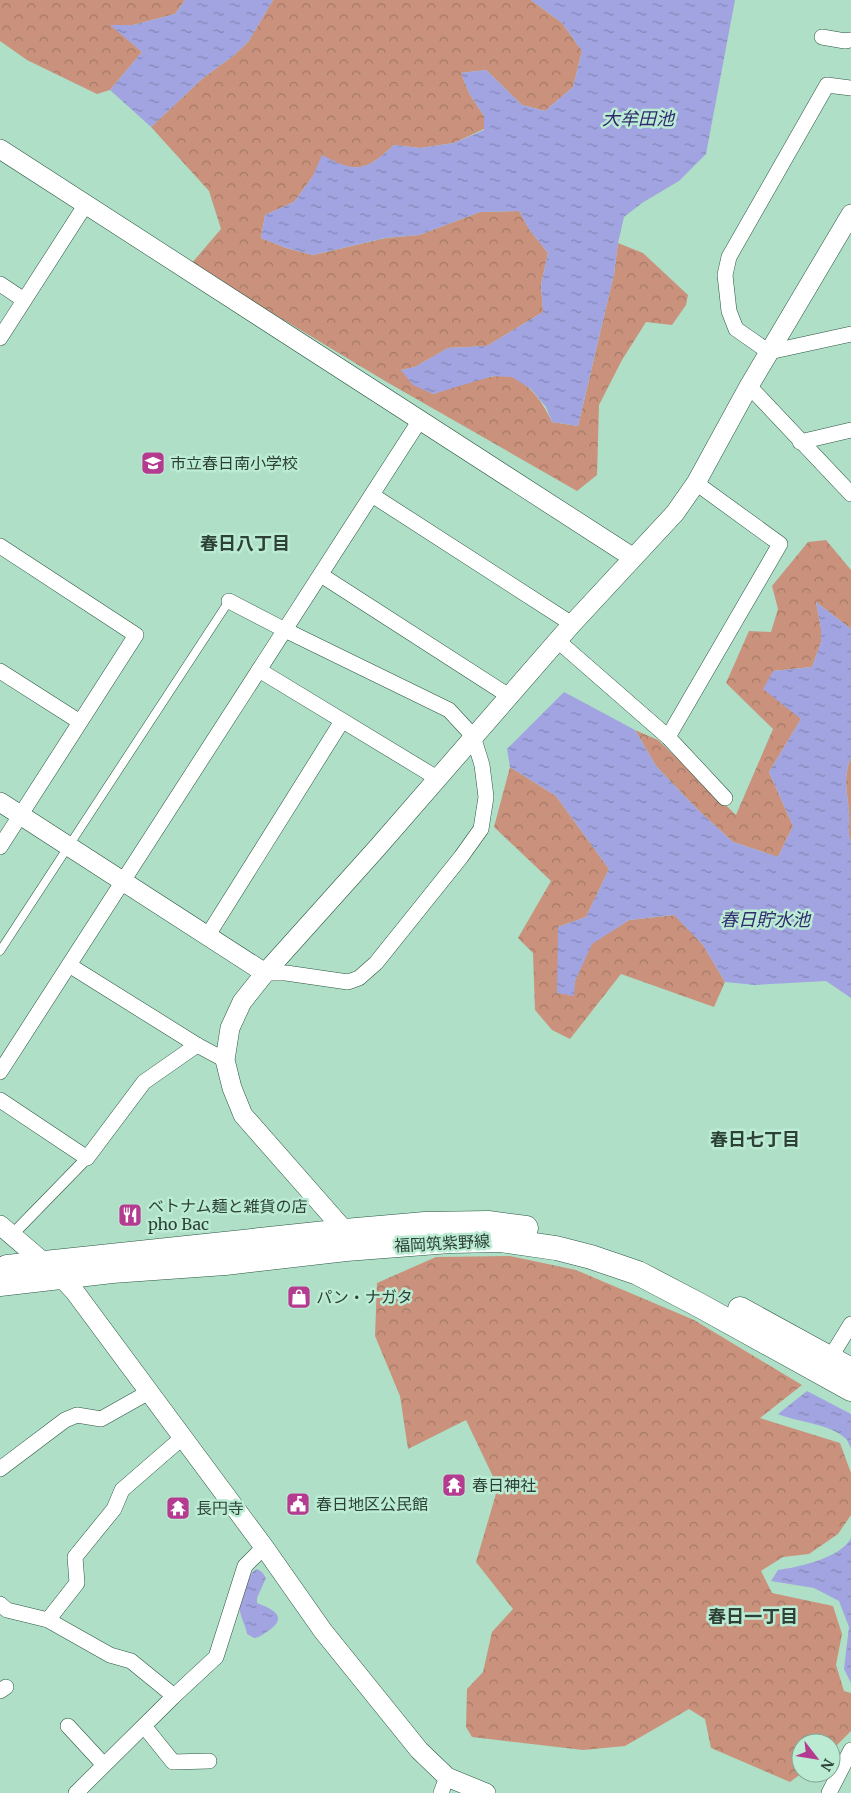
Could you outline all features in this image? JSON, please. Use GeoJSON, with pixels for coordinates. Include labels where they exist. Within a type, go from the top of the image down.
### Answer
{"type":"FeatureCollection","features":[{"type":"Feature","properties":{"kind":"main road","name":"福岡筑紫野線"},"geometry":{"type":"LineString","coordinates":[[0,1284],[53,1271],[345,1231],[425,1224],[488,1223],[559,1233],[607,1245],[669,1271],[851,1370]]}},
{"type":"Feature","properties":{"kind":"main road","name":"福岡筑紫野線"},"geometry":{"type":"LineString","coordinates":[[0,1268],[53,1271],[112,1271],[225,1263],[346,1249],[450,1240],[501,1240],[556,1248],[592,1257],[638,1273],[851,1390]]}},
{"type":"Feature","properties":{"kind":"street"},"geometry":{"type":"LineString","coordinates":[[822,37],[845,41],[851,40]]}},
{"type":"Feature","properties":{"kind":"street"},"geometry":{"type":"LineString","coordinates":[[851,88],[827,85],[728,257],[724,275],[729,311],[736,329],[769,352],[851,334]]}},
{"type":"Feature","properties":{"kind":"street"},"geometry":{"type":"LineString","coordinates":[[0,149],[632,558]]}},
{"type":"Feature","properties":{"kind":"street"},"geometry":{"type":"LineString","coordinates":[[0,338],[86,204]]}},
{"type":"Feature","properties":{"kind":"street"},"geometry":{"type":"LineString","coordinates":[[345,1231],[243,1114],[232,1088],[225,1060],[230,1028],[242,1002],[265,973],[378,847],[572,624],[675,513],[696,483],[769,352],[843,238],[851,214]]}},
{"type":"Feature","properties":{"kind":"street"},"geometry":{"type":"LineString","coordinates":[[0,284],[24,300]]}},
{"type":"Feature","properties":{"kind":"street"},"geometry":{"type":"LineString","coordinates":[[749,386],[851,494]]}},
{"type":"Feature","properties":{"kind":"street"},"geometry":{"type":"LineString","coordinates":[[0,1072],[420,420]]}},
{"type":"Feature","properties":{"kind":"street"},"geometry":{"type":"LineString","coordinates":[[800,442],[851,430]]}},
{"type":"Feature","properties":{"kind":"street"},"geometry":{"type":"LineString","coordinates":[[668,737],[780,544],[696,483]]}},
{"type":"Feature","properties":{"kind":"street"},"geometry":{"type":"LineString","coordinates":[[372,495],[572,624]]}},
{"type":"Feature","properties":{"kind":"street"},"geometry":{"type":"LineString","coordinates":[[0,546],[136,635],[0,847]]}},
{"type":"Feature","properties":{"kind":"street"},"geometry":{"type":"LineString","coordinates":[[321,575],[509,696]]}},
{"type":"Feature","properties":{"kind":"street"},"geometry":{"type":"LineString","coordinates":[[0,802],[265,973],[286,972],[348,982],[360,978],[376,963],[462,857],[482,829],[486,797],[482,765],[473,736],[449,710],[229,601]]}},
{"type":"Feature","properties":{"kind":"street"},"geometry":{"type":"LineString","coordinates":[[558,641],[668,737],[725,798]]}},
{"type":"Feature","properties":{"kind":"street"},"geometry":{"type":"LineString","coordinates":[[259,670],[437,778]]}},
{"type":"Feature","properties":{"kind":"street"},"geometry":{"type":"LineString","coordinates":[[0,671],[80,722]]}},
{"type":"Feature","properties":{"kind":"street"},"geometry":{"type":"LineString","coordinates":[[208,935],[342,721]]}},
{"type":"Feature","properties":{"kind":"street"},"geometry":{"type":"LineString","coordinates":[[69,965],[197,1045],[225,1060]]}},
{"type":"Feature","properties":{"kind":"street"},"geometry":{"type":"LineString","coordinates":[[197,1045],[144,1082],[87,1158],[6,1230],[75,1292],[264,1547],[323,1631],[419,1750],[444,1785],[486,1793]]}},
{"type":"Feature","properties":{"kind":"street"},"geometry":{"type":"LineString","coordinates":[[0,1100],[87,1158]]}},
{"type":"Feature","properties":{"kind":"street"},"geometry":{"type":"LineString","coordinates":[[830,1358],[851,1324]]}},
{"type":"Feature","properties":{"kind":"street"},"geometry":{"type":"LineString","coordinates":[[0,1469],[65,1420],[77,1415],[101,1419],[149,1392]]}},
{"type":"Feature","properties":{"kind":"street"},"geometry":{"type":"LineString","coordinates":[[48,1620],[77,1582],[75,1557],[114,1509],[122,1490],[183,1437]]}},
{"type":"Feature","properties":{"kind":"street"},"geometry":{"type":"LineString","coordinates":[[81,1792],[104,1765],[216,1657],[245,1566],[264,1547]]}},
{"type":"Feature","properties":{"kind":"street"},"geometry":{"type":"LineString","coordinates":[[0,1604],[7,1610],[48,1620],[110,1655],[131,1661],[174,1696]]}},
{"type":"Feature","properties":{"kind":"street"},"geometry":{"type":"LineString","coordinates":[[68,1726],[104,1765]]}},
{"type":"Feature","properties":{"kind":"street"},"geometry":{"type":"LineString","coordinates":[[144,1726],[173,1762],[209,1761]]}},
{"type":"Feature","properties":{"kind":"street"},"geometry":{"type":"LineString","coordinates":[[829,1793],[851,1750]]}},
{"type":"Feature","properties":{"kind":"lane"},"geometry":{"type":"LineString","coordinates":[[0,951],[229,601]]}},
{"type":"Feature","properties":{"kind":"green space"},"geometry":{"type":"Polygon","coordinates":[[[0,0],[185,0],[175,14],[133,25],[111,25],[142,52],[110,90],[97,94],[27,60],[0,41],[0,0]]]}},
{"type":"Feature","properties":{"kind":"green space"},"geometry":{"type":"Polygon","coordinates":[[[273,0],[531,0],[562,23],[582,51],[573,87],[545,111],[522,105],[486,70],[461,73],[469,93],[484,116],[484,129],[454,143],[420,148],[394,145],[376,160],[361,167],[344,166],[323,156],[313,176],[294,202],[265,215],[261,238],[286,248],[313,255],[386,238],[419,235],[480,212],[519,211],[529,229],[548,253],[541,285],[543,312],[487,346],[448,348],[415,367],[401,370],[433,394],[484,378],[494,376],[512,377],[525,384],[531,390],[541,402],[552,422],[578,426],[614,274],[618,243],[643,253],[688,295],[686,305],[672,325],[646,322],[622,360],[599,405],[597,475],[577,491],[385,381],[191,264],[221,229],[209,191],[151,127],[203,78],[233,56],[248,42],[273,0]]]}},
{"type":"Feature","properties":{"kind":"green space"},"geometry":{"type":"Polygon","coordinates":[[[826,540],[851,570],[851,629],[816,602],[821,628],[821,642],[812,667],[773,671],[801,719],[769,772],[793,826],[778,857],[733,842],[697,809],[656,766],[635,730],[658,740],[736,815],[773,729],[726,683],[749,631],[771,632],[778,609],[772,586],[808,542],[826,540]]]}},
{"type":"Feature","properties":{"kind":"green space"},"geometry":{"type":"Polygon","coordinates":[[[851,757],[851,842],[846,779],[851,757]]]}},
{"type":"Feature","properties":{"kind":"green space"},"geometry":{"type":"Polygon","coordinates":[[[510,767],[556,796],[609,869],[586,917],[558,927],[573,995],[575,981],[591,944],[629,920],[675,915],[703,945],[725,982],[714,1007],[621,974],[570,1039],[552,1030],[535,1010],[533,953],[518,938],[551,881],[494,827],[510,767]]]}},
{"type":"Feature","properties":{"kind":"green space"},"geometry":{"type":"Polygon","coordinates":[[[510,1256],[576,1270],[694,1320],[802,1385],[760,1418],[840,1443],[851,1473],[851,1515],[838,1534],[809,1554],[783,1557],[761,1571],[772,1593],[833,1606],[842,1634],[836,1665],[844,1691],[851,1693],[851,1731],[841,1741],[841,1733],[791,1733],[790,1782],[711,1748],[705,1719],[689,1709],[625,1746],[583,1750],[472,1737],[466,1727],[467,1689],[483,1672],[492,1632],[513,1609],[476,1562],[498,1487],[466,1420],[408,1449],[400,1396],[375,1336],[377,1283],[436,1257],[510,1256]]]}},
{"type":"Feature","properties":{"kind":"water"},"geometry":{"type":"Polygon","coordinates":[[[185,0],[273,0],[248,42],[233,56],[203,78],[151,127],[110,90],[142,52],[110,25],[133,25],[175,14],[185,0]]]}},
{"type":"Feature","properties":{"kind":"water","name":"大牟田池"},"geometry":{"type":"Polygon","coordinates":[[[531,0],[735,0],[706,154],[679,181],[642,203],[624,217],[614,274],[578,426],[552,422],[546,407],[531,389],[512,377],[493,376],[433,394],[413,385],[401,370],[415,367],[448,348],[487,346],[543,312],[541,285],[548,253],[529,229],[519,211],[480,212],[419,235],[385,238],[313,255],[286,248],[261,238],[265,215],[294,202],[313,176],[322,155],[344,165],[361,167],[376,160],[394,145],[420,148],[454,143],[484,130],[484,116],[469,93],[461,73],[486,70],[522,105],[545,111],[573,87],[582,51],[562,23],[531,0]]]}},
{"type":"Feature","properties":{"kind":"water","name":"春日貯水池"},"geometry":{"type":"Polygon","coordinates":[[[816,602],[851,629],[851,757],[848,765],[846,786],[851,842],[851,998],[826,981],[755,985],[725,982],[703,945],[674,915],[629,920],[592,944],[575,981],[574,996],[557,993],[558,927],[586,917],[609,869],[556,796],[510,767],[507,749],[564,692],[635,730],[656,766],[697,809],[733,842],[778,857],[793,826],[769,772],[801,719],[763,689],[773,671],[812,667],[821,642],[821,628],[816,602]]]}},
{"type":"Feature","properties":{"kind":"water"},"geometry":{"type":"Polygon","coordinates":[[[807,1391],[851,1414],[851,1448],[846,1439],[831,1429],[778,1414],[807,1391]]]}},
{"type":"Feature","properties":{"kind":"water"},"geometry":{"type":"Polygon","coordinates":[[[851,1538],[851,1683],[844,1669],[849,1627],[839,1601],[814,1588],[771,1581],[778,1570],[808,1564],[829,1556],[846,1545],[851,1538]]]}},
{"type":"Feature","properties":{"kind":"water"},"geometry":{"type":"Polygon","coordinates":[[[257,1569],[266,1578],[257,1598],[257,1603],[274,1612],[278,1619],[272,1628],[254,1638],[247,1634],[240,1606],[247,1581],[253,1571],[257,1569]]]}},
{"type":"Feature","properties":{"kind":"place","name":"市立春日南小学校"},"geometry":{"type":"Point","coordinates":[153,463]}},
{"type":"Feature","properties":{"kind":"place","name":"ベトナム麺と雑貨の店 pho Bac"},"geometry":{"type":"Point","coordinates":[130,1215]}},
{"type":"Feature","properties":{"kind":"place","name":"パン・ナガタ"},"geometry":{"type":"Point","coordinates":[299,1297]}},
{"type":"Feature","properties":{"kind":"place","name":"春日神社"},"geometry":{"type":"Point","coordinates":[454,1485]}},
{"type":"Feature","properties":{"kind":"place","name":"春日地区公民館"},"geometry":{"type":"Point","coordinates":[298,1504]}},
{"type":"Feature","properties":{"kind":"place","name":"長円寺"},"geometry":{"type":"Point","coordinates":[178,1508]}},
{"type":"Feature","properties":{"kind":"district","name":"春日八丁目"},"geometry":{"type":"Point","coordinates":[245,544]}},
{"type":"Feature","properties":{"kind":"district","name":"春日七丁目"},"geometry":{"type":"Point","coordinates":[755,1140]}},
{"type":"Feature","properties":{"kind":"district","name":"春日一丁目"},"geometry":{"type":"Point","coordinates":[753,1617]}}]}
